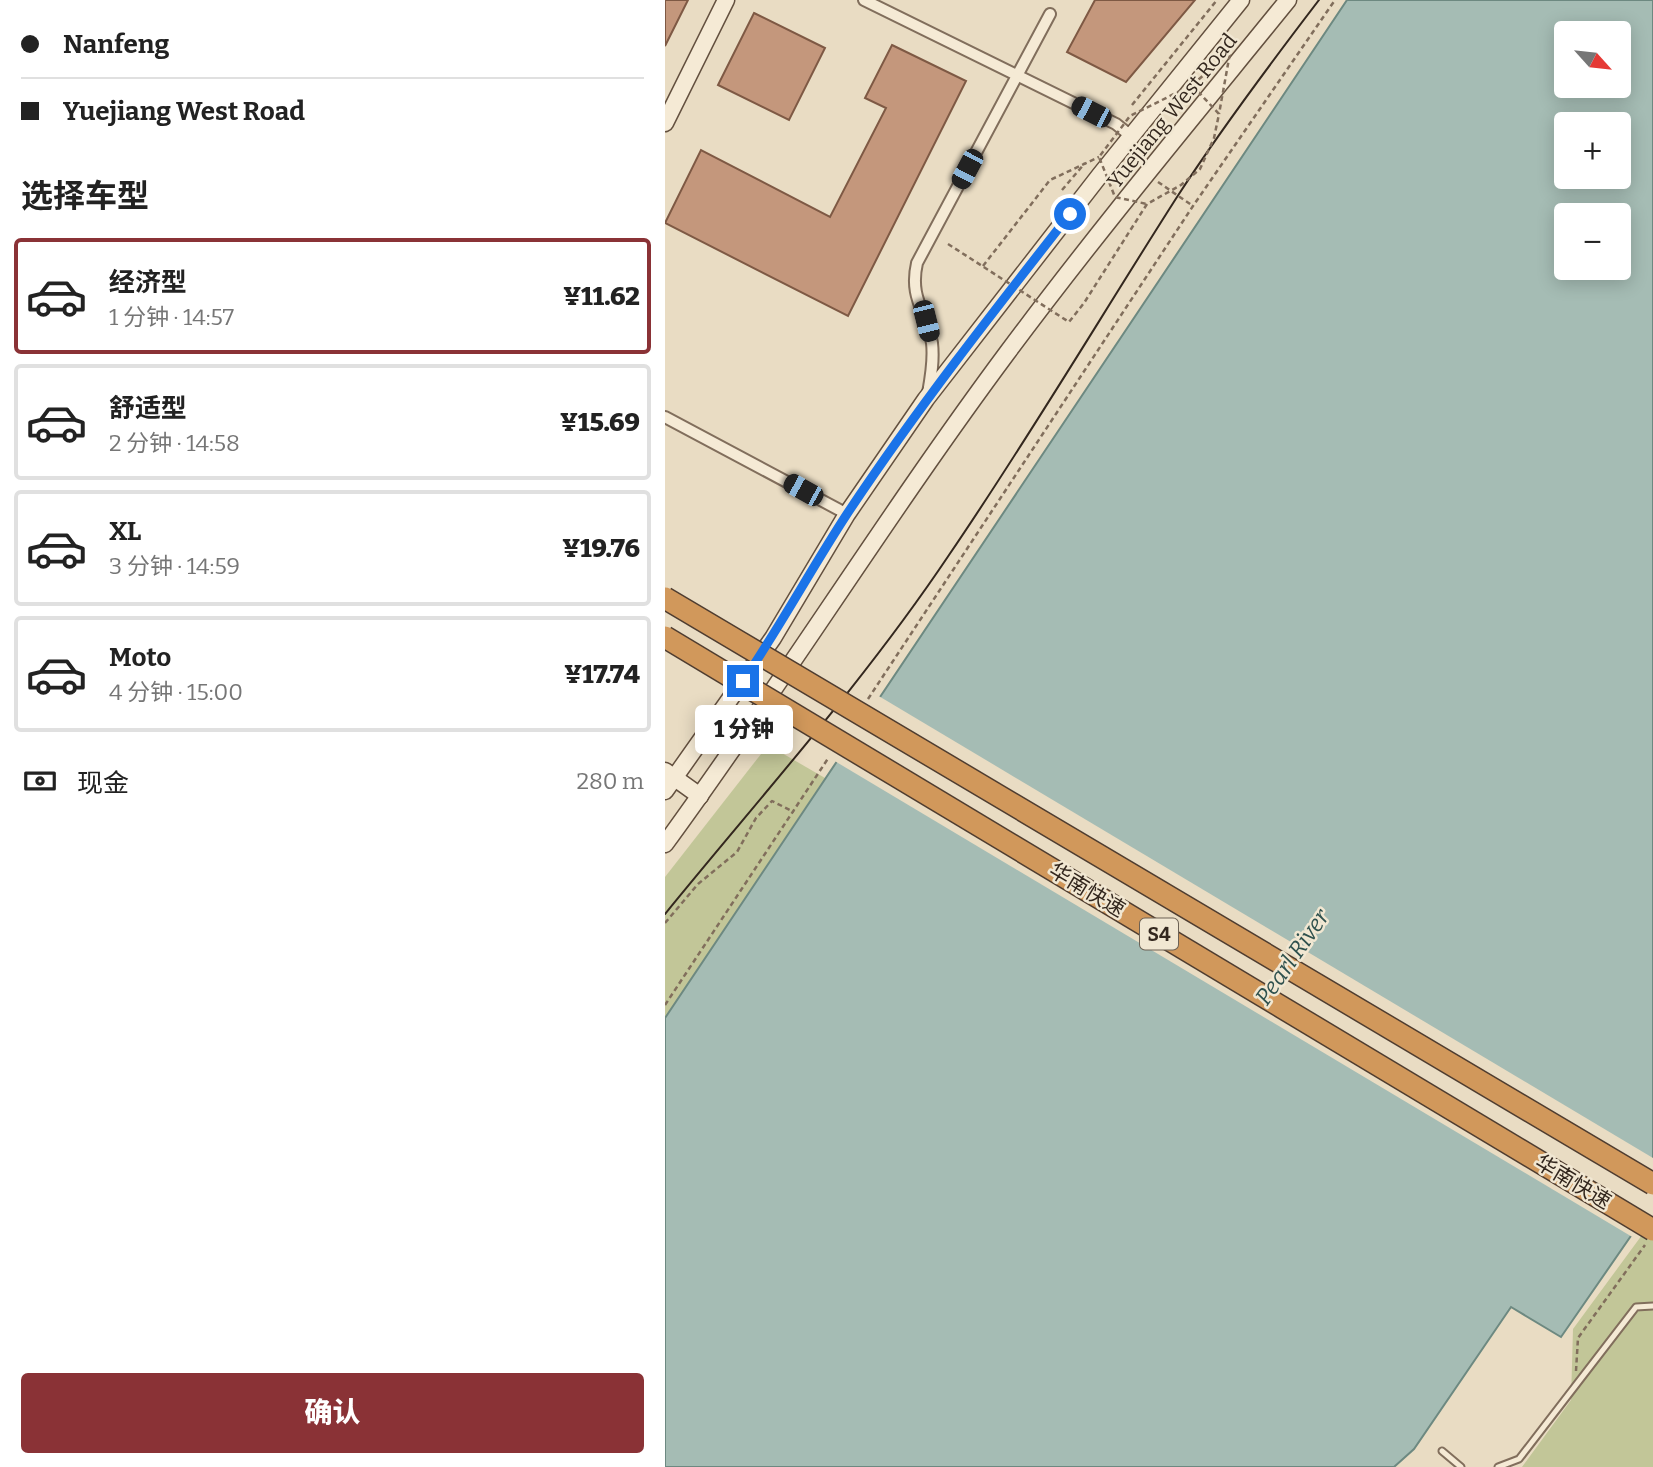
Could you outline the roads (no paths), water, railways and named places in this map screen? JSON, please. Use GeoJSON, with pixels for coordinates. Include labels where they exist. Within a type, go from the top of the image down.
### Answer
{"type":"FeatureCollection","features":[{"type":"Feature","properties":{"kind":"highway","name":"华南快速"},"geometry":{"type":"LineString","coordinates":[[665,598],[1653,1184]]}},
{"type":"Feature","properties":{"kind":"highway","name":"华南快速"},"geometry":{"type":"LineString","coordinates":[[665,637],[1649,1237]]}},
{"type":"Feature","properties":{"kind":"main road"},"geometry":{"type":"LineString","coordinates":[[665,123],[671,96],[726,0]]}},
{"type":"Feature","properties":{"kind":"main road","name":"Yuejiang West Road"},"geometry":{"type":"LineString","coordinates":[[665,791],[670,774],[773,638],[847,514],[926,399],[1241,0]]}},
{"type":"Feature","properties":{"kind":"main road","name":"Yuejiang West Road"},"geometry":{"type":"LineString","coordinates":[[665,844],[803,650],[906,493],[1007,353],[1288,0]]}},
{"type":"Feature","properties":{"kind":"main road"},"geometry":{"type":"LineString","coordinates":[[670,774],[700,796]]}},
{"type":"Feature","properties":{"kind":"street"},"geometry":{"type":"LineString","coordinates":[[864,0],[1116,124],[1131,136]]}},
{"type":"Feature","properties":{"kind":"street"},"geometry":{"type":"LineString","coordinates":[[926,399],[931,378],[932,345],[926,321],[914,293],[913,279],[917,262],[1051,14]]}},
{"type":"Feature","properties":{"kind":"street"},"geometry":{"type":"LineString","coordinates":[[665,417],[847,514]]}},
{"type":"Feature","properties":{"kind":"lane"},"geometry":{"type":"LineString","coordinates":[[1498,1467],[1520,1460],[1636,1307],[1653,1306]]}},
{"type":"Feature","properties":{"kind":"lane"},"geometry":{"type":"LineString","coordinates":[[1442,1451],[1461,1467]]}},
{"type":"Feature","properties":{"kind":"water","name":"Pearl River"},"geometry":{"type":"Polygon","coordinates":[[[1347,0],[1653,0],[1653,1204],[1561,1337],[1511,1307],[1414,1449],[1394,1467],[665,1467],[665,1018],[1347,0]]]}},
{"type":"Feature","properties":{"kind":"tram line"},"geometry":{"type":"LineString","coordinates":[[665,914],[811,738],[916,602],[1008,466],[1194,172],[1319,0]]}}]}
